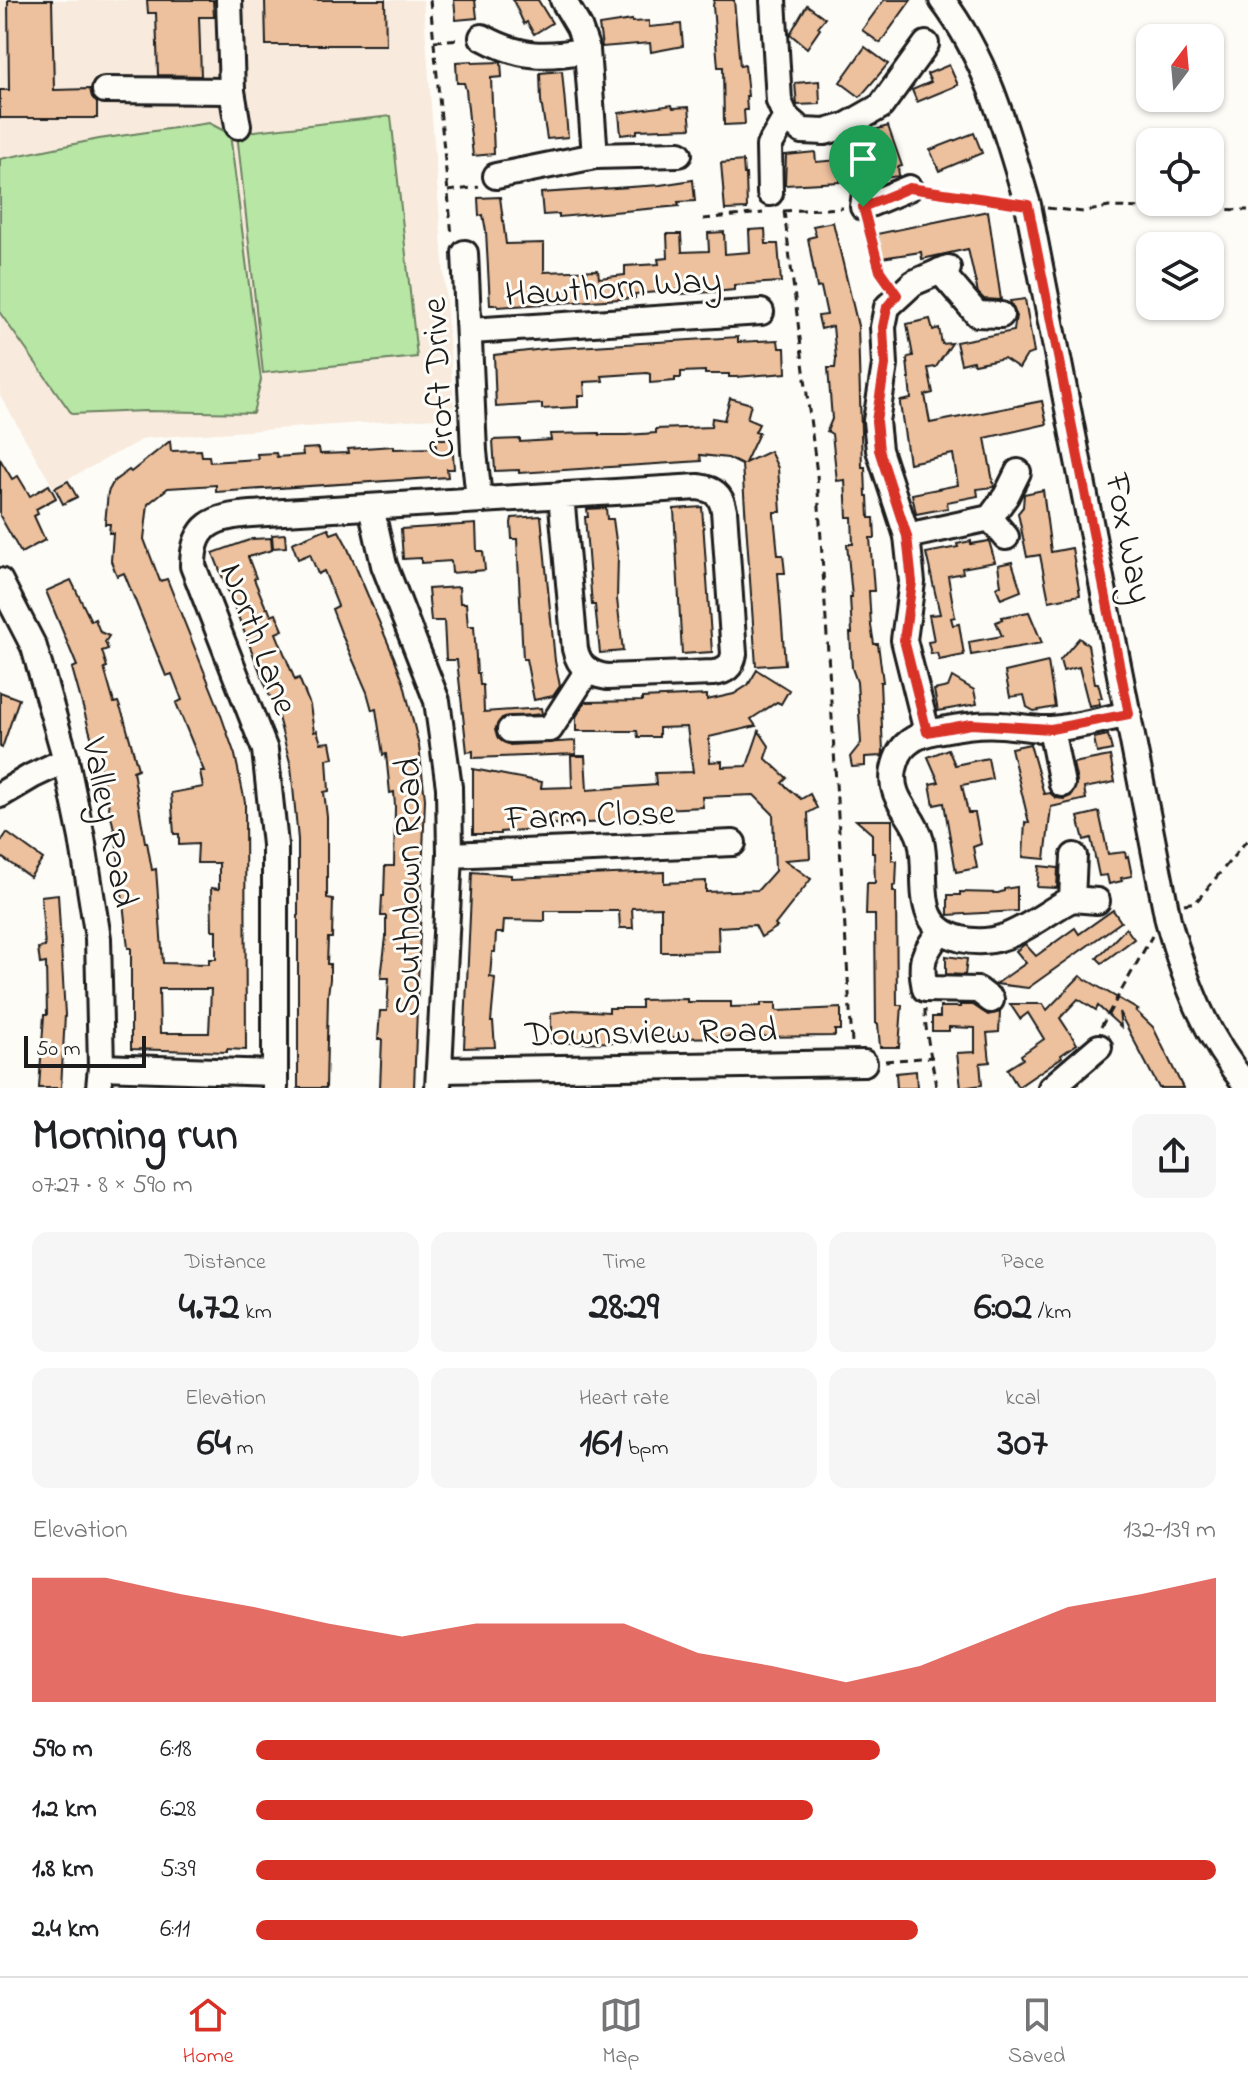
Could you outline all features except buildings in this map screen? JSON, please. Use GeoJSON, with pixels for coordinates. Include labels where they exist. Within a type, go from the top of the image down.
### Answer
{"type":"FeatureCollection","features":[{"type":"Feature","properties":{"kind":"street"},"geometry":{"type":"LineString","coordinates":[[229,0],[232,91],[238,126]]}},
{"type":"Feature","properties":{"kind":"street"},"geometry":{"type":"LineString","coordinates":[[773,0],[779,101],[786,117],[802,131],[825,132],[846,126],[881,106],[926,44]]}},
{"type":"Feature","properties":{"kind":"street","name":"Fox Way"},"geometry":{"type":"LineString","coordinates":[[942,0],[975,52],[997,104],[1028,205],[1168,920],[1182,971],[1201,1019],[1248,1087]]}},
{"type":"Feature","properties":{"kind":"street"},"geometry":{"type":"LineString","coordinates":[[568,2],[587,50],[595,156]]}},
{"type":"Feature","properties":{"kind":"street"},"geometry":{"type":"LineString","coordinates":[[482,37],[503,49],[526,55],[552,57],[587,50]]}},
{"type":"Feature","properties":{"kind":"street"},"geometry":{"type":"LineString","coordinates":[[105,90],[232,91]]}},
{"type":"Feature","properties":{"kind":"street"},"geometry":{"type":"LineString","coordinates":[[777,202],[769,146],[786,117]]}},
{"type":"Feature","properties":{"kind":"street"},"geometry":{"type":"LineString","coordinates":[[846,126],[866,186],[863,207]]}},
{"type":"Feature","properties":{"kind":"street"},"geometry":{"type":"LineString","coordinates":[[496,176],[595,156],[679,154]]}},
{"type":"Feature","properties":{"kind":"street"},"geometry":{"type":"LineString","coordinates":[[863,207],[909,188]]}},
{"type":"Feature","properties":{"kind":"street","name":"Croft Drive"},"geometry":{"type":"LineString","coordinates":[[465,253],[479,499]]}},
{"type":"Feature","properties":{"kind":"street"},"geometry":{"type":"LineString","coordinates":[[927,732],[904,640],[912,582],[907,536],[879,450],[876,421],[885,365],[883,327],[887,307],[897,295],[913,283],[944,270],[977,314],[1001,315]]}},
{"type":"Feature","properties":{"kind":"street","name":"Hawthorn Way"},"geometry":{"type":"LineString","coordinates":[[471,331],[761,312]]}},
{"type":"Feature","properties":{"kind":"street"},"geometry":{"type":"LineString","coordinates":[[907,536],[990,518],[1018,472]]}},
{"type":"Feature","properties":{"kind":"street","name":"North Lane"},"geometry":{"type":"LineString","coordinates":[[274,1081],[275,845],[265,750],[193,566],[193,548],[200,534],[210,522],[228,516],[698,487],[717,493],[724,510],[734,654],[732,663],[721,673],[607,677],[594,675],[588,670]]}},
{"type":"Feature","properties":{"kind":"street"},"geometry":{"type":"LineString","coordinates":[[510,730],[550,729],[588,670],[578,662],[575,649],[561,495]]}},
{"type":"Feature","properties":{"kind":"street","name":"Southdown Road"},"geometry":{"type":"LineString","coordinates":[[371,507],[384,565],[437,701],[449,787],[450,855],[438,1079]]}},
{"type":"Feature","properties":{"kind":"street"},"geometry":{"type":"LineString","coordinates":[[990,518],[1006,537]]}},
{"type":"Feature","properties":{"kind":"street","name":"Valley Road"},"geometry":{"type":"LineString","coordinates":[[0,581],[34,647],[66,760],[82,838],[98,938],[100,1078]]}},
{"type":"Feature","properties":{"kind":"street"},"geometry":{"type":"LineString","coordinates":[[1097,901],[1072,899],[1045,913],[1019,933],[1001,940],[960,939],[941,930],[931,918],[924,901],[921,839],[897,801],[892,781],[896,759],[907,743],[927,732],[971,724],[1051,729],[1129,714]]}},
{"type":"Feature","properties":{"kind":"street"},"geometry":{"type":"LineString","coordinates":[[1051,729],[1062,784]]}},
{"type":"Feature","properties":{"kind":"street"},"geometry":{"type":"LineString","coordinates":[[0,795],[66,760]]}},
{"type":"Feature","properties":{"kind":"street","name":"Farm Close"},"geometry":{"type":"LineString","coordinates":[[450,855],[733,843]]}},
{"type":"Feature","properties":{"kind":"street"},"geometry":{"type":"LineString","coordinates":[[1072,899],[1074,856]]}},
{"type":"Feature","properties":{"kind":"street"},"geometry":{"type":"LineString","coordinates":[[941,930],[927,949],[921,967],[925,989],[978,990],[991,1000]]}},
{"type":"Feature","properties":{"kind":"street"},"geometry":{"type":"LineString","coordinates":[[1051,1088],[1099,1047]]}},
{"type":"Feature","properties":{"kind":"street","name":"Downsview Road"},"geometry":{"type":"LineString","coordinates":[[438,1079],[858,1063]]}},
{"type":"Feature","properties":{"kind":"street"},"geometry":{"type":"LineString","coordinates":[[100,1078],[274,1081]]}},
{"type":"Feature","properties":{"kind":"path"},"geometry":{"type":"LineString","coordinates":[[430,0],[455,254],[465,253]]}},
{"type":"Feature","properties":{"kind":"path"},"geometry":{"type":"LineString","coordinates":[[433,41],[482,37]]}},
{"type":"Feature","properties":{"kind":"path"},"geometry":{"type":"LineString","coordinates":[[447,191],[477,188],[496,176]]}},
{"type":"Feature","properties":{"kind":"path"},"geometry":{"type":"LineString","coordinates":[[909,188],[1083,212],[1109,207],[1248,210]]}},
{"type":"Feature","properties":{"kind":"path"},"geometry":{"type":"LineString","coordinates":[[777,202],[817,474],[858,1063],[933,1057]]}},
{"type":"Feature","properties":{"kind":"path"},"geometry":{"type":"LineString","coordinates":[[703,219],[777,202],[863,207],[880,271],[897,295]]}},
{"type":"Feature","properties":{"kind":"path"},"geometry":{"type":"LineString","coordinates":[[1099,1047],[1101,1023],[1153,933],[1178,915],[1183,904],[1196,902],[1248,839]]}},
{"type":"Feature","properties":{"kind":"path"},"geometry":{"type":"LineString","coordinates":[[925,989],[926,1034],[933,1057],[936,1088]]}},
{"type":"Feature","properties":{"kind":"shaded area"},"geometry":{"type":"Polygon","coordinates":[[[0,0],[423,0],[454,407],[435,409],[435,418],[145,438],[53,487],[0,395],[0,0]]]}},
{"type":"Feature","properties":{"kind":"green space"},"geometry":{"type":"Polygon","coordinates":[[[391,116],[417,357],[263,373],[237,133],[391,116]]]}},
{"type":"Feature","properties":{"kind":"green space"},"geometry":{"type":"Polygon","coordinates":[[[209,123],[230,134],[261,380],[253,413],[145,411],[72,414],[0,313],[0,159],[99,139],[209,123]]]}},
{"type":"Feature","properties":{"kind":"route"},"geometry":{"type":"LineString","coordinates":[[909,188],[1028,205],[1129,714],[1051,729],[971,724],[927,732],[904,640],[912,582],[907,536],[879,450],[876,421],[885,365],[883,327],[887,307],[897,295],[880,271],[863,207],[909,188]]}}]}
